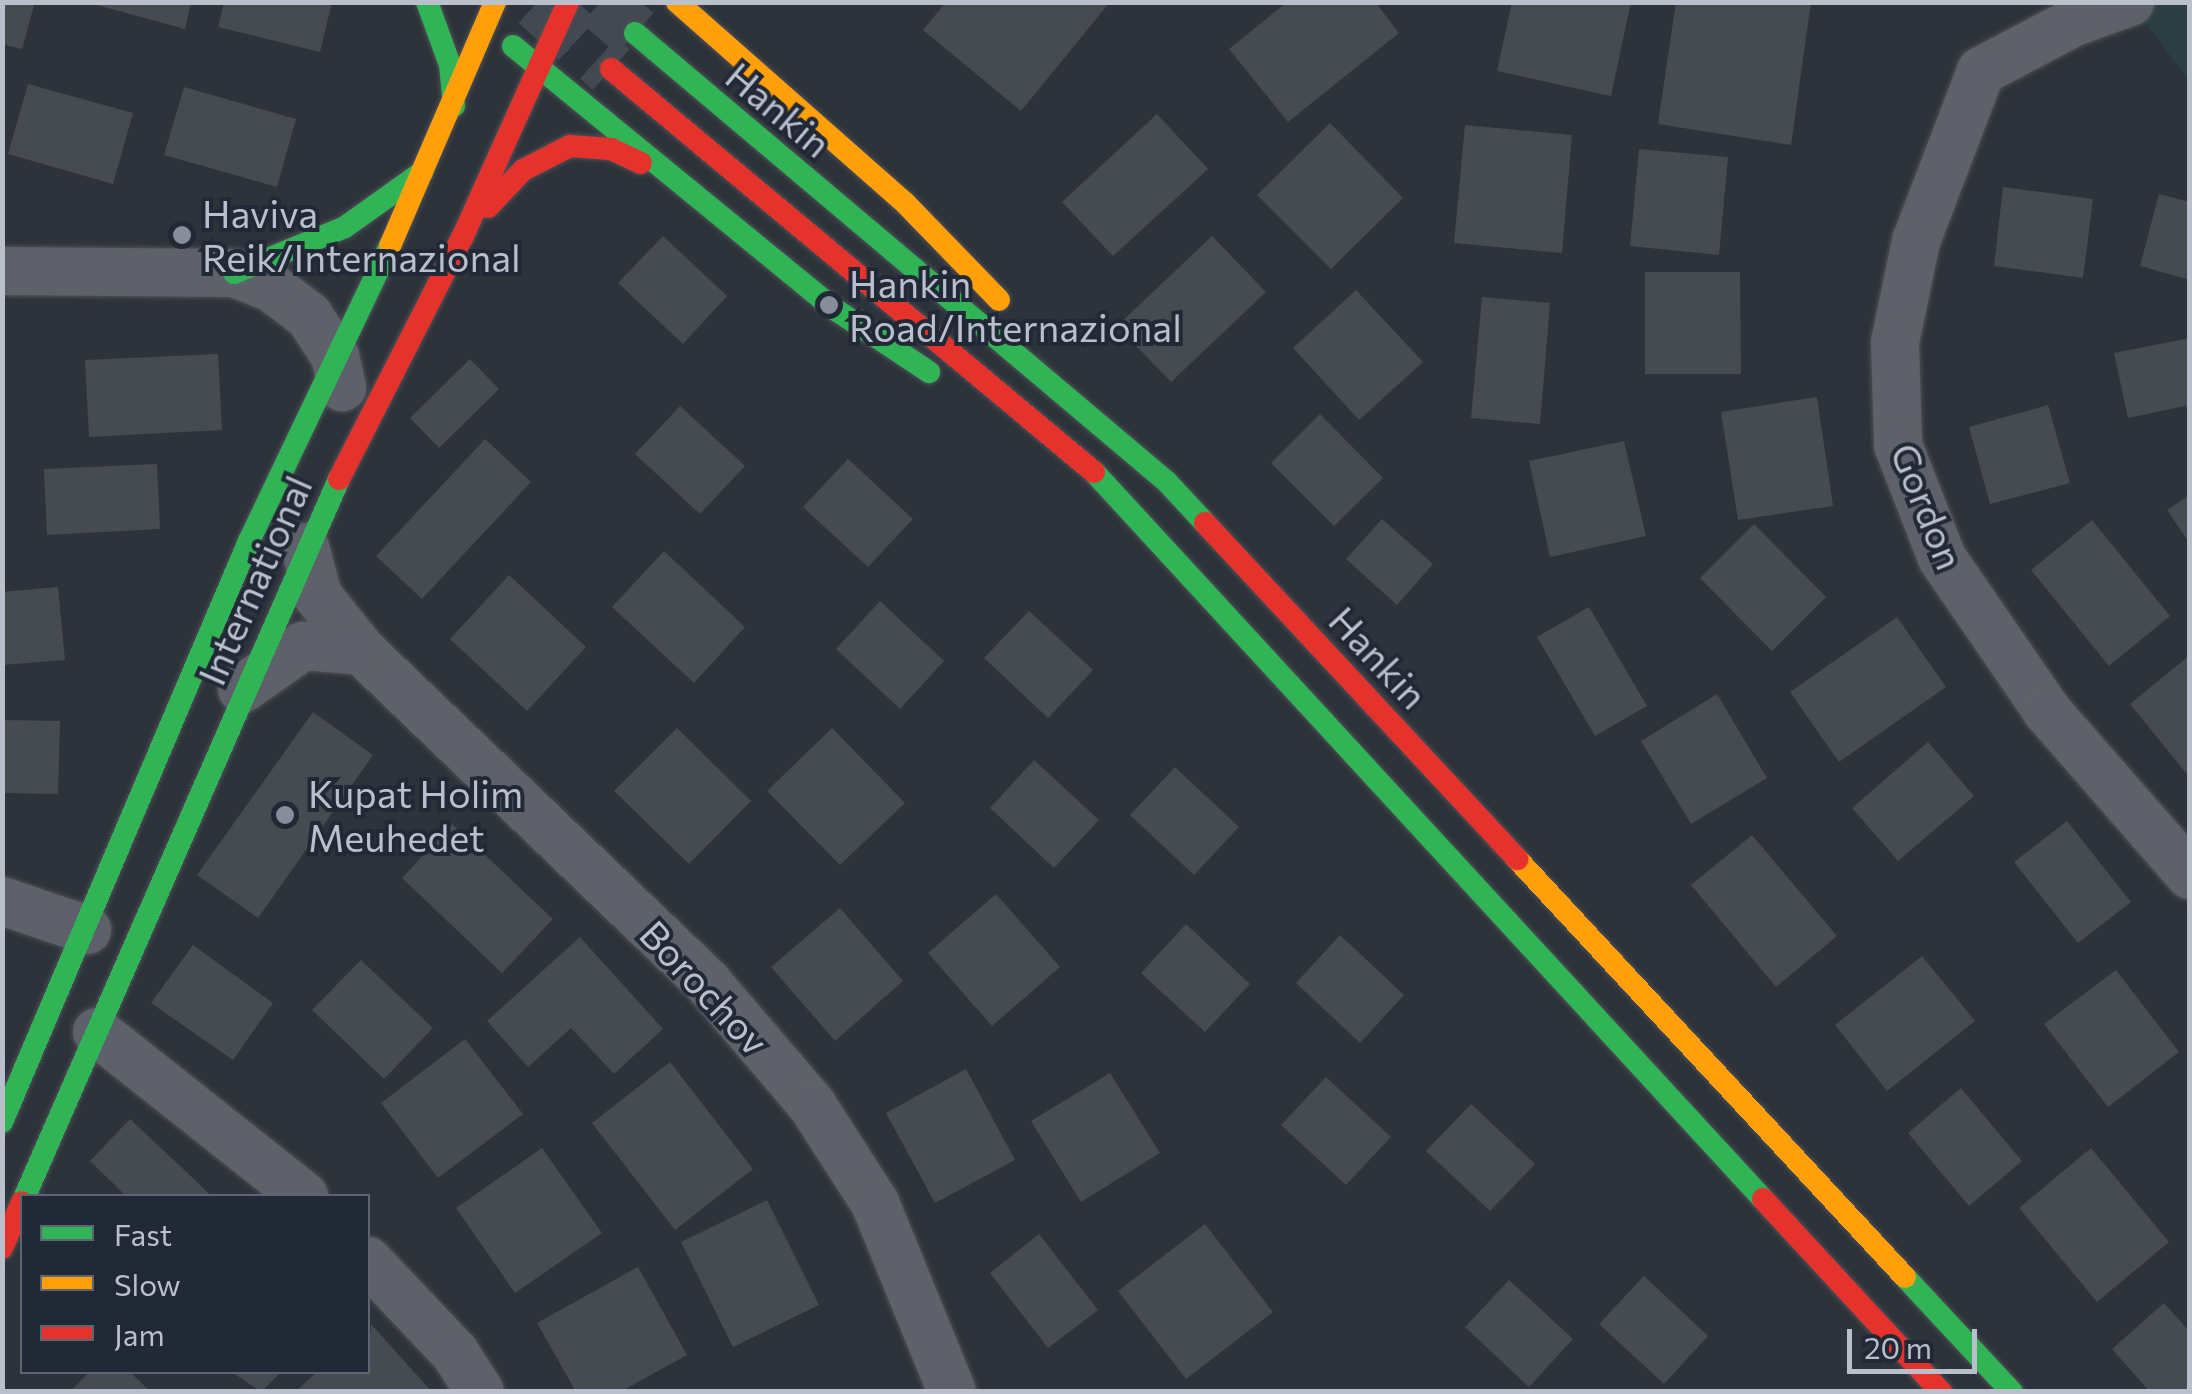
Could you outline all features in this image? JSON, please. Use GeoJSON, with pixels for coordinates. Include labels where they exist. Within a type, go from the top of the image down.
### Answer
{"type":"FeatureCollection","features":[{"type":"Feature","properties":{"kind":"main road"},"geometry":{"type":"LineString","coordinates":[[427,2],[450,65],[454,106]]}},
{"type":"Feature","properties":{"kind":"main road"},"geometry":{"type":"LineString","coordinates":[[464,2],[491,13],[538,68],[836,310],[1069,464],[1155,534]]}},
{"type":"Feature","properties":{"kind":"main road","name":"International"},"geometry":{"type":"LineString","coordinates":[[27,1194],[305,547],[463,236],[568,2]]}},
{"type":"Feature","properties":{"kind":"main road"},"geometry":{"type":"LineString","coordinates":[[677,2],[846,150],[1031,332],[1167,482]]}},
{"type":"Feature","properties":{"kind":"main road","name":"International"},"geometry":{"type":"LineString","coordinates":[[2,1122],[335,356],[428,167],[491,13]]}},
{"type":"Feature","properties":{"kind":"main road"},"geometry":{"type":"LineString","coordinates":[[734,15],[846,150]]}},
{"type":"Feature","properties":{"kind":"main road","name":"Hankin"},"geometry":{"type":"LineString","coordinates":[[635,33],[1167,482],[2012,1392]]}},
{"type":"Feature","properties":{"kind":"main road","name":"Hankin"},"geometry":{"type":"LineString","coordinates":[[611,70],[1077,454],[1155,534],[1942,1392]]}},
{"type":"Feature","properties":{"kind":"main road"},"geometry":{"type":"LineString","coordinates":[[463,236],[523,170],[570,146],[611,149],[679,184]]}},
{"type":"Feature","properties":{"kind":"main road"},"geometry":{"type":"LineString","coordinates":[[234,273],[345,227],[428,167]]}},
{"type":"Feature","properties":{"kind":"main road","name":"International"},"geometry":{"type":"LineString","coordinates":[[2,1248],[20,1209]]}},
{"type":"Feature","properties":{"kind":"street","name":"Gordon"},"geometry":{"type":"LineString","coordinates":[[2130,2],[2074,22],[1982,71],[1916,241],[1894,342],[1898,446],[1952,573],[2046,711],[2190,875]]}},
{"type":"Feature","properties":{"kind":"street"},"geometry":{"type":"LineString","coordinates":[[2,272],[234,273],[292,301],[335,356],[344,404],[330,494]]}},
{"type":"Feature","properties":{"kind":"street","name":"Borochov"},"geometry":{"type":"LineString","coordinates":[[305,547],[318,596],[362,651],[707,982],[812,1105],[875,1203],[952,1392]]}},
{"type":"Feature","properties":{"kind":"street"},"geometry":{"type":"LineString","coordinates":[[242,689],[303,646],[362,651]]}},
{"type":"Feature","properties":{"kind":"street"},"geometry":{"type":"LineString","coordinates":[[2,901],[88,930]]}},
{"type":"Feature","properties":{"kind":"street"},"geometry":{"type":"LineString","coordinates":[[97,1032],[301,1194]]}},
{"type":"Feature","properties":{"kind":"street"},"geometry":{"type":"LineString","coordinates":[[370,1263],[455,1352],[480,1392]]}},
{"type":"Feature","properties":{"kind":"green space"},"geometry":{"type":"Polygon","coordinates":[[[2131,3],[2189,3],[2189,81],[2131,3]]]}},
{"type":"Feature","properties":{"kind":"building"},"geometry":{"type":"Polygon","coordinates":[[[2,2],[35,2],[22,49],[2,44],[2,2]]]}},
{"type":"Feature","properties":{"kind":"building"},"geometry":{"type":"Polygon","coordinates":[[[86,2],[191,2],[185,29],[86,2]]]}},
{"type":"Feature","properties":{"kind":"building"},"geometry":{"type":"Polygon","coordinates":[[[224,2],[332,2],[320,52],[218,27],[224,2]]]}},
{"type":"Feature","properties":{"kind":"building"},"geometry":{"type":"Polygon","coordinates":[[[946,2],[1110,2],[1021,111],[923,30],[946,2]]]}},
{"type":"Feature","properties":{"kind":"building"},"geometry":{"type":"Polygon","coordinates":[[[1287,2],[1375,2],[1399,33],[1288,122],[1229,49],[1287,2]]]}},
{"type":"Feature","properties":{"kind":"building"},"geometry":{"type":"Polygon","coordinates":[[[1512,2],[1631,2],[1611,96],[1497,71],[1512,2]]]}},
{"type":"Feature","properties":{"kind":"building"},"geometry":{"type":"Polygon","coordinates":[[[1676,2],[1811,2],[1791,145],[1658,124],[1676,2]]]}},
{"type":"Feature","properties":{"kind":"building"},"geometry":{"type":"Polygon","coordinates":[[[28,84],[133,113],[113,184],[8,154],[28,84]]]}},
{"type":"Feature","properties":{"kind":"building"},"geometry":{"type":"Polygon","coordinates":[[[184,87],[296,119],[277,187],[164,155],[184,87]]]}},
{"type":"Feature","properties":{"kind":"building"},"geometry":{"type":"Polygon","coordinates":[[[1157,114],[1208,169],[1113,256],[1062,202],[1157,114]]]}},
{"type":"Feature","properties":{"kind":"building"},"geometry":{"type":"Polygon","coordinates":[[[1330,123],[1403,198],[1331,269],[1257,195],[1330,123]]]}},
{"type":"Feature","properties":{"kind":"building"},"geometry":{"type":"Polygon","coordinates":[[[1465,125],[1572,135],[1562,253],[1454,243],[1465,125]]]}},
{"type":"Feature","properties":{"kind":"building"},"geometry":{"type":"Polygon","coordinates":[[[1639,149],[1728,157],[1719,255],[1630,246],[1639,149]]]}},
{"type":"Feature","properties":{"kind":"building"},"geometry":{"type":"Polygon","coordinates":[[[2003,187],[2093,199],[2083,278],[1994,266],[2003,187]]]}},
{"type":"Feature","properties":{"kind":"building"},"geometry":{"type":"Polygon","coordinates":[[[2159,194],[2190,202],[2190,280],[2140,266],[2159,194]]]}},
{"type":"Feature","properties":{"kind":"building"},"geometry":{"type":"Polygon","coordinates":[[[663,236],[727,296],[683,344],[618,283],[663,236]]]}},
{"type":"Feature","properties":{"kind":"building"},"geometry":{"type":"Polygon","coordinates":[[[1212,236],[1266,292],[1171,382],[1117,326],[1212,236]]]}},
{"type":"Feature","properties":{"kind":"building"},"geometry":{"type":"Polygon","coordinates":[[[1645,272],[1740,272],[1741,374],[1645,374],[1645,272]]]}},
{"type":"Feature","properties":{"kind":"building"},"geometry":{"type":"Polygon","coordinates":[[[1356,290],[1423,362],[1359,420],[1293,348],[1356,290]]]}},
{"type":"Feature","properties":{"kind":"building"},"geometry":{"type":"Polygon","coordinates":[[[1482,297],[1550,303],[1540,424],[1471,418],[1482,297]]]}},
{"type":"Feature","properties":{"kind":"building"},"geometry":{"type":"Polygon","coordinates":[[[2190,338],[2190,405],[2128,418],[2114,353],[2190,338]]]}},
{"type":"Feature","properties":{"kind":"building"},"geometry":{"type":"Polygon","coordinates":[[[218,354],[222,430],[89,437],[85,360],[218,354]]]}},
{"type":"Feature","properties":{"kind":"building"},"geometry":{"type":"Polygon","coordinates":[[[470,359],[499,389],[439,448],[410,418],[470,359]]]}},
{"type":"Feature","properties":{"kind":"building"},"geometry":{"type":"Polygon","coordinates":[[[1817,397],[1833,506],[1738,520],[1721,412],[1817,397]]]}},
{"type":"Feature","properties":{"kind":"building"},"geometry":{"type":"Polygon","coordinates":[[[2048,405],[2070,483],[1990,504],[1969,427],[2048,405]]]}},
{"type":"Feature","properties":{"kind":"building"},"geometry":{"type":"Polygon","coordinates":[[[680,406],[745,466],[700,514],[635,454],[680,406]]]}},
{"type":"Feature","properties":{"kind":"building"},"geometry":{"type":"Polygon","coordinates":[[[1320,414],[1383,478],[1334,526],[1271,463],[1320,414]]]}},
{"type":"Feature","properties":{"kind":"building"},"geometry":{"type":"Polygon","coordinates":[[[485,439],[531,482],[422,599],[376,556],[485,439]]]}},
{"type":"Feature","properties":{"kind":"building"},"geometry":{"type":"Polygon","coordinates":[[[1624,441],[1646,536],[1550,557],[1529,461],[1624,441]]]}},
{"type":"Feature","properties":{"kind":"building"},"geometry":{"type":"Polygon","coordinates":[[[848,459],[913,519],[868,567],[803,507],[848,459]]]}},
{"type":"Feature","properties":{"kind":"building"},"geometry":{"type":"Polygon","coordinates":[[[157,464],[160,529],[47,535],[44,469],[157,464]]]}},
{"type":"Feature","properties":{"kind":"building"},"geometry":{"type":"Polygon","coordinates":[[[2190,495],[2190,544],[2167,510],[2190,495]]]}},
{"type":"Feature","properties":{"kind":"building"},"geometry":{"type":"Polygon","coordinates":[[[1382,519],[1433,564],[1397,605],[1346,559],[1382,519]]]}},
{"type":"Feature","properties":{"kind":"building"},"geometry":{"type":"Polygon","coordinates":[[[2092,520],[2170,616],[2109,666],[2031,570],[2092,520]]]}},
{"type":"Feature","properties":{"kind":"building"},"geometry":{"type":"Polygon","coordinates":[[[1754,524],[1826,597],[1772,651],[1700,578],[1754,524]]]}},
{"type":"Feature","properties":{"kind":"building"},"geometry":{"type":"Polygon","coordinates":[[[664,551],[745,627],[694,683],[612,607],[664,551]]]}},
{"type":"Feature","properties":{"kind":"building"},"geometry":{"type":"Polygon","coordinates":[[[509,575],[586,647],[527,711],[450,639],[509,575]]]}},
{"type":"Feature","properties":{"kind":"building"},"geometry":{"type":"Polygon","coordinates":[[[58,587],[65,660],[2,665],[2,592],[58,587]]]}},
{"type":"Feature","properties":{"kind":"building"},"geometry":{"type":"Polygon","coordinates":[[[880,601],[944,661],[900,709],[836,649],[880,601]]]}},
{"type":"Feature","properties":{"kind":"building"},"geometry":{"type":"Polygon","coordinates":[[[1589,607],[1647,706],[1595,736],[1537,637],[1589,607]]]}},
{"type":"Feature","properties":{"kind":"building"},"geometry":{"type":"Polygon","coordinates":[[[1029,611],[1093,670],[1048,718],[984,658],[1029,611]]]}},
{"type":"Feature","properties":{"kind":"building"},"geometry":{"type":"Polygon","coordinates":[[[1897,617],[1946,687],[1839,762],[1790,692],[1897,617]]]}},
{"type":"Feature","properties":{"kind":"building"},"geometry":{"type":"Polygon","coordinates":[[[2190,655],[2190,778],[2130,704],[2190,655]]]}},
{"type":"Feature","properties":{"kind":"building"},"geometry":{"type":"Polygon","coordinates":[[[1717,694],[1767,778],[1691,824],[1641,741],[1717,694]]]}},
{"type":"Feature","properties":{"kind":"building","name":"Kupat Holim Meuhedet"},"geometry":{"type":"Polygon","coordinates":[[[313,712],[373,755],[258,918],[197,875],[313,712]]]}},
{"type":"Feature","properties":{"kind":"building"},"geometry":{"type":"Polygon","coordinates":[[[2,720],[60,721],[58,794],[2,793],[2,720]]]}},
{"type":"Feature","properties":{"kind":"building"},"geometry":{"type":"Polygon","coordinates":[[[677,728],[751,801],[689,864],[614,791],[677,728]]]}},
{"type":"Feature","properties":{"kind":"building"},"geometry":{"type":"Polygon","coordinates":[[[832,728],[905,803],[840,865],[767,791],[832,728]]]}},
{"type":"Feature","properties":{"kind":"building"},"geometry":{"type":"Polygon","coordinates":[[[1928,742],[1974,796],[1898,861],[1852,808],[1928,742]]]}},
{"type":"Feature","properties":{"kind":"building"},"geometry":{"type":"Polygon","coordinates":[[[1034,760],[1099,820],[1054,868],[990,808],[1034,760]]]}},
{"type":"Feature","properties":{"kind":"building"},"geometry":{"type":"Polygon","coordinates":[[[1175,767],[1239,827],[1194,875],[1130,815],[1175,767]]]}},
{"type":"Feature","properties":{"kind":"building"},"geometry":{"type":"Polygon","coordinates":[[[2067,821],[2131,902],[2078,943],[2014,862],[2067,821]]]}},
{"type":"Feature","properties":{"kind":"building"},"geometry":{"type":"Polygon","coordinates":[[[452,824],[553,919],[502,973],[402,878],[452,824]]]}},
{"type":"Feature","properties":{"kind":"building"},"geometry":{"type":"Polygon","coordinates":[[[1752,835],[1837,936],[1776,987],[1691,885],[1752,835]]]}},
{"type":"Feature","properties":{"kind":"building"},"geometry":{"type":"Polygon","coordinates":[[[996,894],[1060,967],[992,1026],[928,953],[996,894]]]}},
{"type":"Feature","properties":{"kind":"building"},"geometry":{"type":"Polygon","coordinates":[[[840,908],[903,981],[835,1041],[771,967],[840,908]]]}},
{"type":"Feature","properties":{"kind":"building"},"geometry":{"type":"Polygon","coordinates":[[[1186,924],[1250,984],[1205,1032],[1141,973],[1186,924]]]}},
{"type":"Feature","properties":{"kind":"building"},"geometry":{"type":"Polygon","coordinates":[[[1340,935],[1404,995],[1360,1043],[1296,983],[1340,935]]]}},
{"type":"Feature","properties":{"kind":"building"},"geometry":{"type":"Polygon","coordinates":[[[580,937],[663,1029],[614,1074],[571,1028],[528,1067],[487,1021],[580,937]]]}},
{"type":"Feature","properties":{"kind":"building"},"geometry":{"type":"Polygon","coordinates":[[[193,945],[273,1003],[233,1060],[151,1003],[193,945]]]}},
{"type":"Feature","properties":{"kind":"building"},"geometry":{"type":"Polygon","coordinates":[[[1922,956],[1975,1021],[1887,1091],[1835,1025],[1922,956]]]}},
{"type":"Feature","properties":{"kind":"building"},"geometry":{"type":"Polygon","coordinates":[[[361,960],[433,1028],[384,1079],[312,1010],[361,960]]]}},
{"type":"Feature","properties":{"kind":"building"},"geometry":{"type":"Polygon","coordinates":[[[2116,970],[2179,1052],[2108,1107],[2044,1024],[2116,970]]]}},
{"type":"Feature","properties":{"kind":"building"},"geometry":{"type":"Polygon","coordinates":[[[465,1039],[523,1114],[438,1178],[381,1103],[465,1039]]]}},
{"type":"Feature","properties":{"kind":"building"},"geometry":{"type":"Polygon","coordinates":[[[670,1062],[753,1169],[675,1230],[592,1123],[670,1062]]]}},
{"type":"Feature","properties":{"kind":"building"},"geometry":{"type":"Polygon","coordinates":[[[966,1069],[1015,1160],[935,1203],[886,1113],[966,1069]]]}},
{"type":"Feature","properties":{"kind":"building"},"geometry":{"type":"Polygon","coordinates":[[[1110,1073],[1160,1153],[1081,1202],[1031,1121],[1110,1073]]]}},
{"type":"Feature","properties":{"kind":"building"},"geometry":{"type":"Polygon","coordinates":[[[1326,1077],[1391,1137],[1346,1185],[1281,1125],[1326,1077]]]}},
{"type":"Feature","properties":{"kind":"building"},"geometry":{"type":"Polygon","coordinates":[[[1961,1088],[2022,1161],[1969,1206],[1908,1133],[1961,1088]]]}},
{"type":"Feature","properties":{"kind":"building"},"geometry":{"type":"Polygon","coordinates":[[[1471,1104],[1535,1164],[1490,1211],[1426,1151],[1471,1104]]]}},
{"type":"Feature","properties":{"kind":"building"},"geometry":{"type":"Polygon","coordinates":[[[130,1119],[209,1194],[124,1194],[90,1161],[130,1119]]]}},
{"type":"Feature","properties":{"kind":"building"},"geometry":{"type":"Polygon","coordinates":[[[542,1148],[602,1233],[515,1293],[456,1208],[542,1148]]]}},
{"type":"Feature","properties":{"kind":"building"},"geometry":{"type":"Polygon","coordinates":[[[2091,1148],[2169,1242],[2097,1302],[2019,1208],[2091,1148]]]}},
{"type":"Feature","properties":{"kind":"building"},"geometry":{"type":"Polygon","coordinates":[[[767,1200],[819,1305],[733,1347],[681,1242],[767,1200]]]}},
{"type":"Feature","properties":{"kind":"building"},"geometry":{"type":"Polygon","coordinates":[[[1205,1224],[1273,1312],[1186,1379],[1118,1291],[1205,1224]]]}},
{"type":"Feature","properties":{"kind":"building"},"geometry":{"type":"Polygon","coordinates":[[[1039,1234],[1098,1310],[1048,1348],[990,1273],[1039,1234]]]}},
{"type":"Feature","properties":{"kind":"building"},"geometry":{"type":"Polygon","coordinates":[[[638,1267],[687,1355],[620,1392],[576,1392],[537,1323],[638,1267]]]}},
{"type":"Feature","properties":{"kind":"building"},"geometry":{"type":"Polygon","coordinates":[[[1644,1276],[1708,1336],[1664,1384],[1599,1324],[1644,1276]]]}},
{"type":"Feature","properties":{"kind":"building"},"geometry":{"type":"Polygon","coordinates":[[[1509,1280],[1573,1339],[1529,1387],[1465,1327],[1509,1280]]]}},
{"type":"Feature","properties":{"kind":"building"},"geometry":{"type":"Polygon","coordinates":[[[2164,1303],[2190,1332],[2190,1392],[2150,1392],[2112,1349],[2164,1303]]]}},
{"type":"Feature","properties":{"kind":"building"},"geometry":{"type":"Polygon","coordinates":[[[371,1324],[432,1392],[295,1392],[315,1374],[370,1374],[371,1324]]]}},
{"type":"Feature","properties":{"kind":"building"},"geometry":{"type":"Polygon","coordinates":[[[87,1374],[132,1374],[151,1392],[70,1392],[87,1374]]]}},
{"type":"Feature","properties":{"kind":"building"},"geometry":{"type":"Polygon","coordinates":[[[235,1374],[279,1374],[261,1392],[235,1374]]]}},
{"type":"Feature","properties":{"kind":"tunnel"},"geometry":{"type":"LineString","coordinates":[[537,2],[611,69]]}},
{"type":"Feature","properties":{"kind":"tunnel"},"geometry":{"type":"LineString","coordinates":[[600,2],[635,33]]}},
{"type":"Feature","properties":{"kind":"traffic: fast"},"geometry":{"type":"LineString","coordinates":[[427,2],[450,65],[454,106]]}},
{"type":"Feature","properties":{"kind":"traffic: fast"},"geometry":{"type":"LineString","coordinates":[[635,33],[1167,482],[1205,523]]}},
{"type":"Feature","properties":{"kind":"traffic: fast"},"geometry":{"type":"LineString","coordinates":[[513,46],[836,310],[929,372]]}},
{"type":"Feature","properties":{"kind":"traffic: fast"},"geometry":{"type":"LineString","coordinates":[[234,273],[345,227],[422,172]]}},
{"type":"Feature","properties":{"kind":"traffic: fast"},"geometry":{"type":"LineString","coordinates":[[2,1122],[249,541],[390,246]]}},
{"type":"Feature","properties":{"kind":"traffic: fast"},"geometry":{"type":"LineString","coordinates":[[1094,472],[1763,1199]]}},
{"type":"Feature","properties":{"kind":"traffic: fast"},"geometry":{"type":"LineString","coordinates":[[26,1194],[339,479]]}},
{"type":"Feature","properties":{"kind":"traffic: fast"},"geometry":{"type":"LineString","coordinates":[[1905,1277],[2012,1392]]}},
{"type":"Feature","properties":{"kind":"traffic: slow"},"geometry":{"type":"LineString","coordinates":[[390,246],[495,2]]}},
{"type":"Feature","properties":{"kind":"traffic: slow"},"geometry":{"type":"LineString","coordinates":[[677,2],[905,203],[999,300]]}},
{"type":"Feature","properties":{"kind":"traffic: slow"},"geometry":{"type":"LineString","coordinates":[[1517,859],[1905,1277]]}},
{"type":"Feature","properties":{"kind":"traffic: jam"},"geometry":{"type":"LineString","coordinates":[[339,479],[463,236],[568,2]]}},
{"type":"Feature","properties":{"kind":"traffic: jam"},"geometry":{"type":"LineString","coordinates":[[611,69],[1094,472]]}},
{"type":"Feature","properties":{"kind":"traffic: jam"},"geometry":{"type":"LineString","coordinates":[[488,207],[523,170],[570,146],[611,149],[641,163]]}},
{"type":"Feature","properties":{"kind":"traffic: jam"},"geometry":{"type":"LineString","coordinates":[[1205,523],[1517,859]]}},
{"type":"Feature","properties":{"kind":"traffic: jam"},"geometry":{"type":"LineString","coordinates":[[1763,1199],[1941,1392]]}},
{"type":"Feature","properties":{"kind":"traffic: jam"},"geometry":{"type":"LineString","coordinates":[[2,1248],[20,1207]]}},
{"type":"Feature","properties":{"kind":"place","name":"Haviva Reik/Internazional"},"geometry":{"type":"Point","coordinates":[182,235]}},
{"type":"Feature","properties":{"kind":"place","name":"Hankin Road/Internazional"},"geometry":{"type":"Point","coordinates":[829,305]}},
{"type":"Feature","properties":{"kind":"place","name":"Kupat Holim Meuhedet"},"geometry":{"type":"Point","coordinates":[285,815]}}]}
